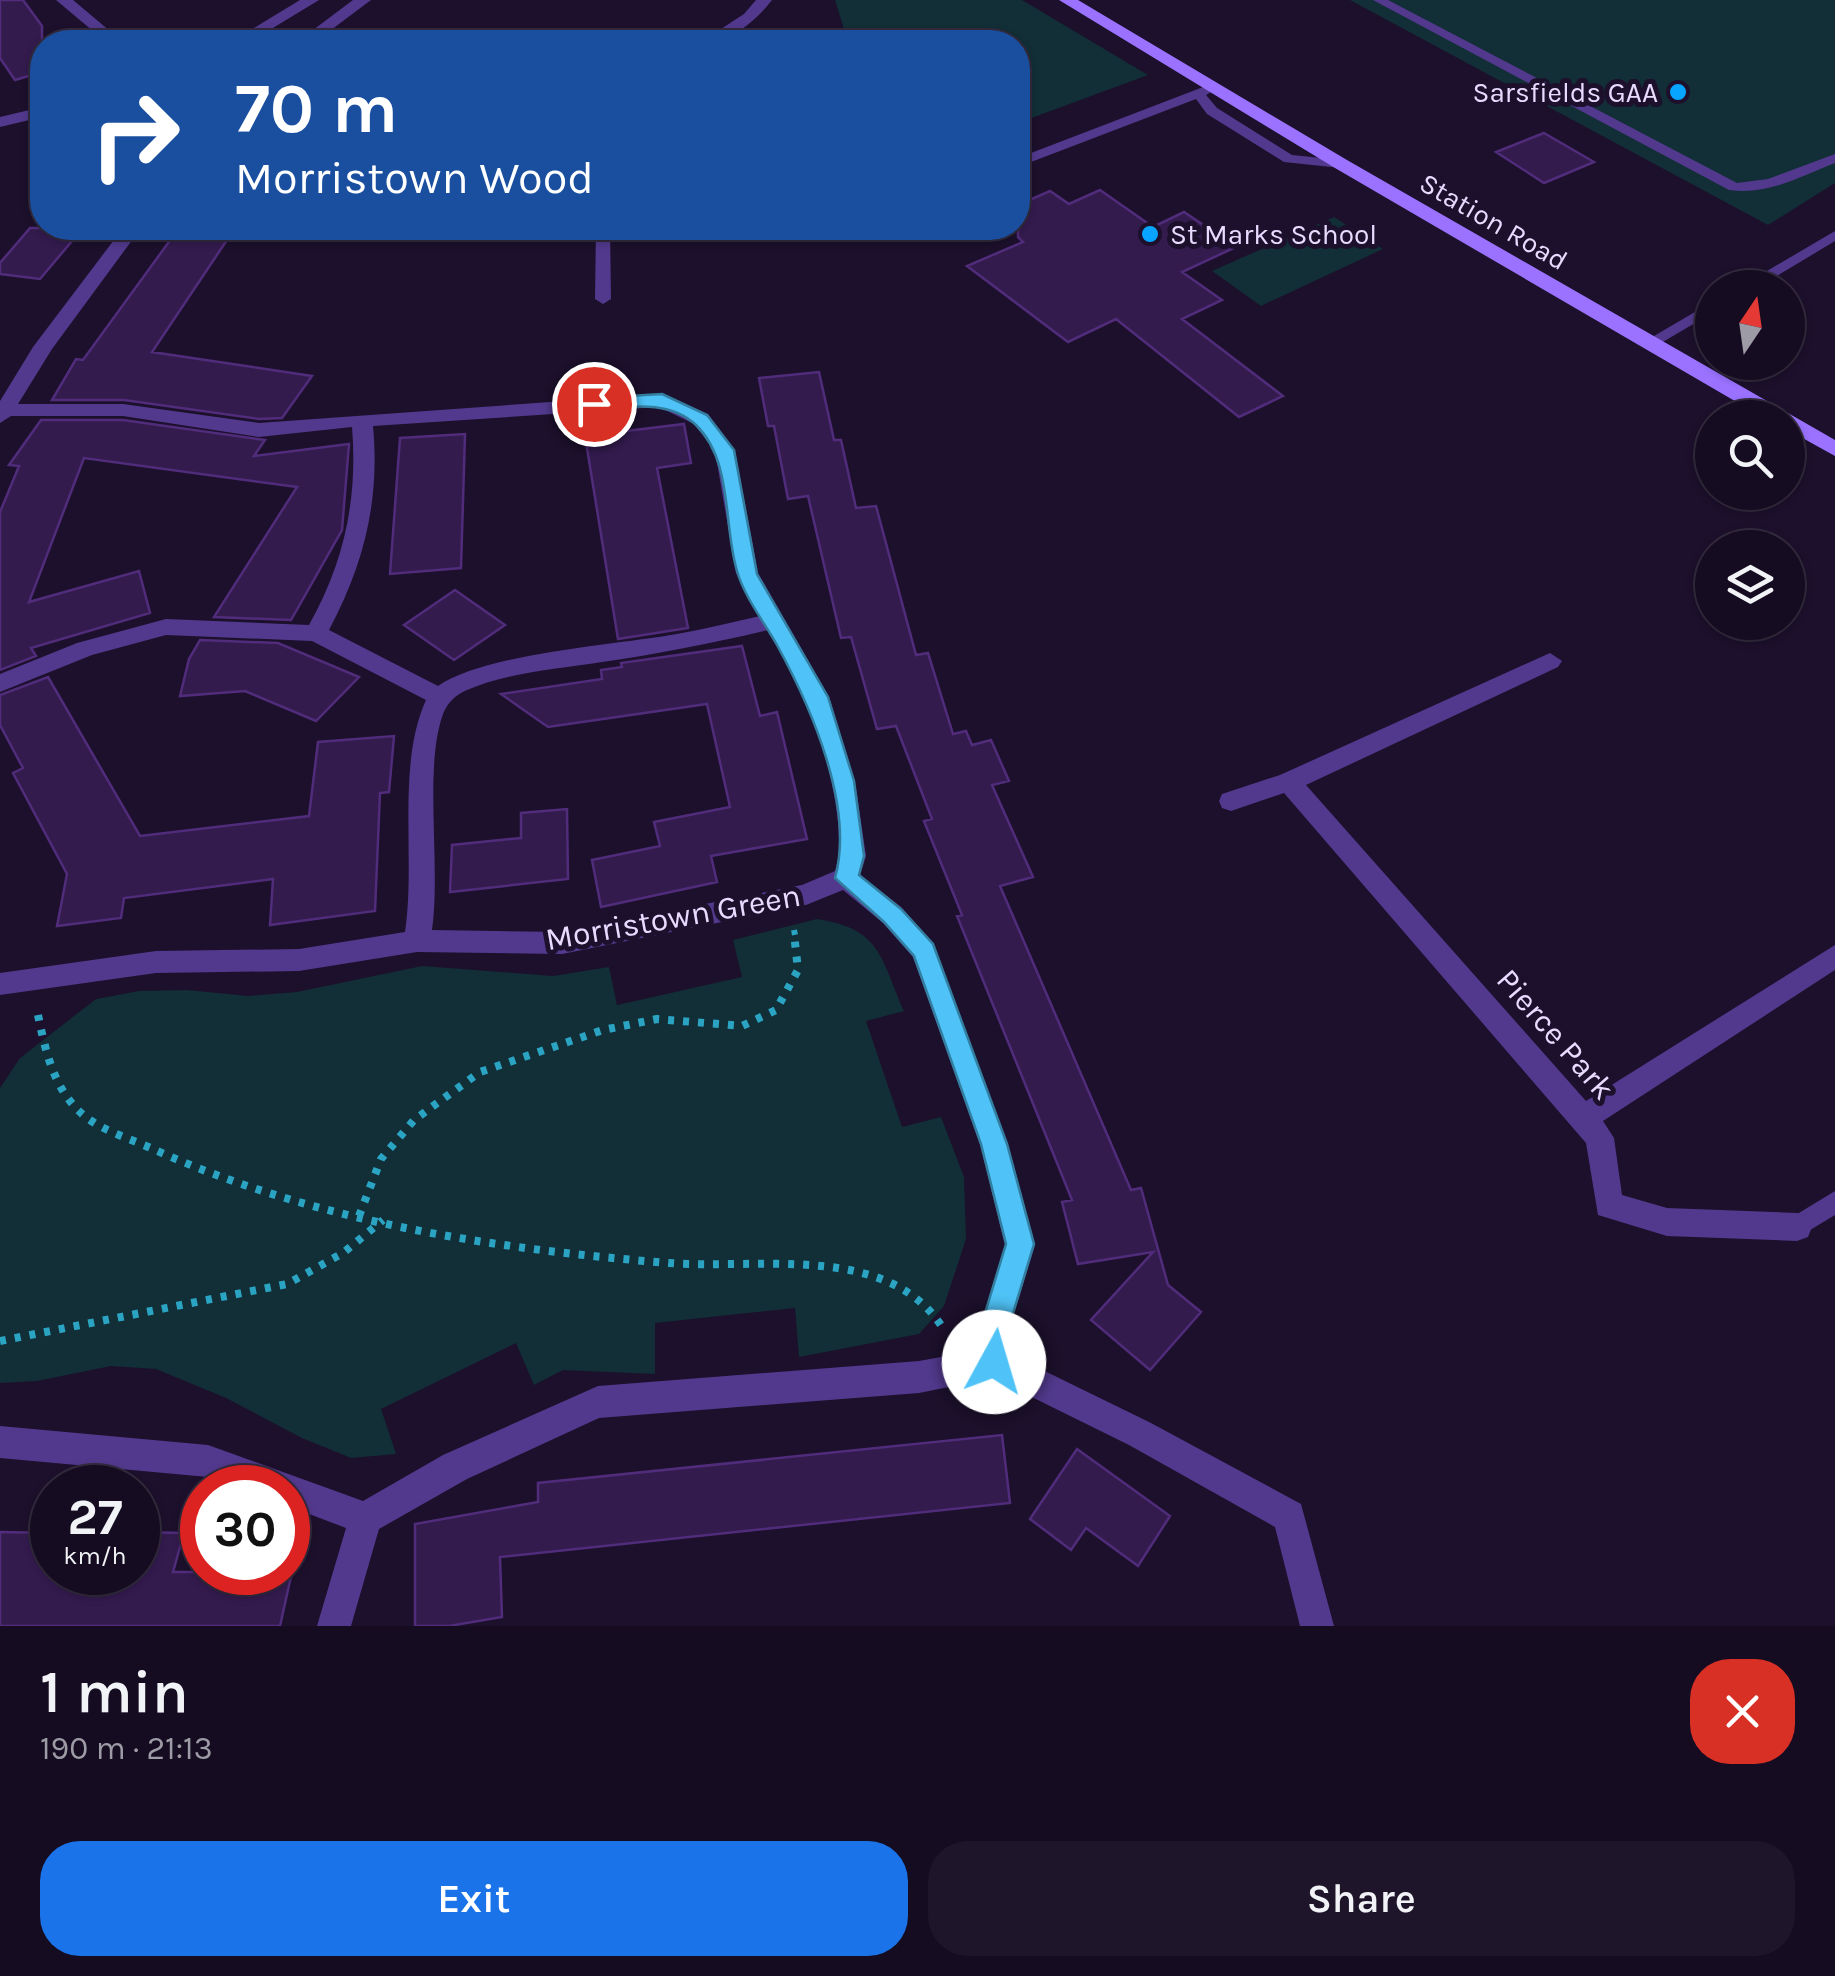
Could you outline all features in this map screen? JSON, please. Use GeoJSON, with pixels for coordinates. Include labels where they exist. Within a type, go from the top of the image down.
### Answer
{"type":"FeatureCollection","features":[{"type":"Feature","properties":{"kind":"main road","name":"Station Road"},"geometry":{"type":"LineString","coordinates":[[1066,0],[1182,69],[1205,91],[1342,164],[1749,400]]}},
{"type":"Feature","properties":{"kind":"main road"},"geometry":{"type":"LineString","coordinates":[[1805,432],[1835,449]]}},
{"type":"Feature","properties":{"kind":"street"},"geometry":{"type":"LineString","coordinates":[[64,0],[100,30]]}},
{"type":"Feature","properties":{"kind":"street"},"geometry":{"type":"LineString","coordinates":[[260,30],[311,0]]}},
{"type":"Feature","properties":{"kind":"street"},"geometry":{"type":"LineString","coordinates":[[321,30],[363,0]]}},
{"type":"Feature","properties":{"kind":"street"},"geometry":{"type":"LineString","coordinates":[[728,30],[750,17],[764,0]]}},
{"type":"Feature","properties":{"kind":"street"},"geometry":{"type":"LineString","coordinates":[[0,122],[30,115]]}},
{"type":"Feature","properties":{"kind":"street"},"geometry":{"type":"LineString","coordinates":[[2,414],[43,347],[123,240]]}},
{"type":"Feature","properties":{"kind":"street"},"geometry":{"type":"LineString","coordinates":[[2,414],[123,410],[259,430],[662,400],[701,419],[725,450],[747,574],[817,697],[842,781],[852,856],[846,878]]}},
{"type":"Feature","properties":{"kind":"street"},"geometry":{"type":"LineString","coordinates":[[316,633],[344,578],[358,530],[365,446],[362,420]]}},
{"type":"Feature","properties":{"kind":"street"},"geometry":{"type":"LineString","coordinates":[[416,941],[424,892],[423,772],[429,718],[439,697],[459,683],[535,664],[680,642],[776,620]]}},
{"type":"Feature","properties":{"kind":"street"},"geometry":{"type":"LineString","coordinates":[[0,682],[85,649],[166,627],[316,633],[439,697]]}},
{"type":"Feature","properties":{"kind":"street"},"geometry":{"type":"LineString","coordinates":[[1231,801],[1289,782],[1550,661]]}},
{"type":"Feature","properties":{"kind":"street","name":"Pierce Park"},"geometry":{"type":"LineString","coordinates":[[1289,782],[1600,1138],[1608,1205],[1667,1222],[1797,1227]]}},
{"type":"Feature","properties":{"kind":"street","name":"Morristown Green"},"geometry":{"type":"LineString","coordinates":[[0,984],[156,962],[299,960],[416,941],[562,943],[790,898],[846,878],[892,916],[924,951],[994,1144],[1020,1244],[983,1365]]}},
{"type":"Feature","properties":{"kind":"street"},"geometry":{"type":"LineString","coordinates":[[1584,1118],[1835,956]]}},
{"type":"Feature","properties":{"kind":"street"},"geometry":{"type":"LineString","coordinates":[[334,1626],[365,1518],[455,1467],[598,1402],[919,1377],[983,1365],[1140,1434],[1289,1516],[1317,1626]]}},
{"type":"Feature","properties":{"kind":"street"},"geometry":{"type":"LineString","coordinates":[[0,1442],[219,1465]]}},
{"type":"Feature","properties":{"kind":"street"},"geometry":{"type":"LineString","coordinates":[[310,1498],[365,1518]]}},
{"type":"Feature","properties":{"kind":"lane"},"geometry":{"type":"LineString","coordinates":[[1379,0],[1734,188],[1755,189],[1774,184],[1835,158]]}},
{"type":"Feature","properties":{"kind":"lane"},"geometry":{"type":"LineString","coordinates":[[1030,157],[1205,91]]}},
{"type":"Feature","properties":{"kind":"lane"},"geometry":{"type":"LineString","coordinates":[[1776,270],[1835,235]]}},
{"type":"Feature","properties":{"kind":"lane"},"geometry":{"type":"LineString","coordinates":[[603,240],[603,299]]}},
{"type":"Feature","properties":{"kind":"lane"},"geometry":{"type":"LineString","coordinates":[[1650,343],[1695,316]]}},
{"type":"Feature","properties":{"kind":"lane"},"geometry":{"type":"LineString","coordinates":[[1797,1227],[1835,1202]]}},
{"type":"Feature","properties":{"kind":"path"},"geometry":{"type":"LineString","coordinates":[[359,1216],[381,1159],[414,1120],[480,1072],[603,1030],[657,1019],[742,1026],[776,1010],[798,970],[790,898]]}},
{"type":"Feature","properties":{"kind":"path"},"geometry":{"type":"LineString","coordinates":[[32,980],[48,1064],[79,1112],[174,1160],[305,1207],[530,1248],[675,1264],[796,1265],[873,1276],[923,1301],[983,1365]]}},
{"type":"Feature","properties":{"kind":"path"},"geometry":{"type":"LineString","coordinates":[[0,1341],[287,1284],[343,1253],[383,1220]]}},
{"type":"Feature","properties":{"kind":"shaded area"},"geometry":{"type":"Polygon","coordinates":[[[835,0],[1022,0],[1148,75],[1030,119],[1030,30],[844,30],[835,0]]]}},
{"type":"Feature","properties":{"kind":"shaded area","name":"Sarsfields GAA"},"geometry":{"type":"Polygon","coordinates":[[[1350,0],[1835,0],[1835,183],[1768,225],[1350,0]]]}},
{"type":"Feature","properties":{"kind":"shaded area"},"geometry":{"type":"Polygon","coordinates":[[[1334,217],[1383,249],[1261,306],[1212,271],[1334,217]]]}},
{"type":"Feature","properties":{"kind":"shaded area"},"geometry":{"type":"Polygon","coordinates":[[[817,919],[854,930],[876,948],[883,960],[904,1011],[866,1021],[902,1127],[941,1117],[964,1177],[966,1239],[944,1306],[919,1334],[799,1357],[795,1308],[655,1323],[655,1374],[563,1370],[534,1385],[516,1343],[381,1409],[396,1454],[351,1458],[156,1369],[111,1366],[37,1381],[0,1383],[0,1088],[20,1058],[96,999],[139,991],[187,990],[248,996],[297,992],[422,966],[553,976],[609,967],[617,1005],[742,977],[733,940],[817,919]]]}},
{"type":"Feature","properties":{"kind":"building"},"geometry":{"type":"Polygon","coordinates":[[[0,0],[23,0],[42,26],[42,30],[30,30],[30,76],[15,80],[0,58],[0,0]]]}},
{"type":"Feature","properties":{"kind":"building"},"geometry":{"type":"Polygon","coordinates":[[[1544,133],[1594,162],[1544,183],[1496,152],[1544,133]]]}},
{"type":"Feature","properties":{"kind":"building"},"geometry":{"type":"Polygon","coordinates":[[[1100,190],[1153,227],[1184,212],[1236,247],[1182,272],[1222,300],[1182,319],[1283,396],[1239,417],[1116,319],[1068,342],[967,266],[1021,240],[1030,240],[1030,200],[1050,191],[1069,204],[1100,190]]]}},
{"type":"Feature","properties":{"kind":"building"},"geometry":{"type":"Polygon","coordinates":[[[30,228],[30,240],[73,240],[40,279],[0,274],[0,263],[30,228]]]}},
{"type":"Feature","properties":{"kind":"building"},"geometry":{"type":"Polygon","coordinates":[[[170,240],[227,240],[152,352],[312,376],[282,418],[259,419],[124,400],[52,400],[76,359],[83,360],[170,240]]]}},
{"type":"Feature","properties":{"kind":"building"},"geometry":{"type":"Polygon","coordinates":[[[819,372],[834,440],[841,440],[856,508],[876,506],[916,655],[928,653],[953,734],[966,731],[972,745],[991,740],[1009,781],[992,785],[1033,877],[1000,886],[1131,1190],[1141,1188],[1168,1285],[1201,1312],[1150,1370],[1091,1320],[1153,1252],[1078,1264],[1062,1202],[1072,1200],[957,916],[962,915],[924,821],[932,819],[896,726],[877,729],[851,637],[841,638],[808,496],[788,499],[774,426],[768,426],[759,378],[819,372]]]}},
{"type":"Feature","properties":{"kind":"building"},"geometry":{"type":"Polygon","coordinates":[[[41,420],[123,420],[265,440],[254,456],[349,444],[342,530],[291,620],[214,617],[297,487],[84,458],[29,602],[139,571],[150,613],[31,648],[36,656],[0,670],[0,512],[19,466],[9,465],[41,420]]]}},
{"type":"Feature","properties":{"kind":"building"},"geometry":{"type":"Polygon","coordinates":[[[684,424],[691,463],[657,468],[688,628],[618,639],[585,436],[684,424]]]}},
{"type":"Feature","properties":{"kind":"building"},"geometry":{"type":"Polygon","coordinates":[[[465,434],[461,568],[390,574],[400,438],[465,434]]]}},
{"type":"Feature","properties":{"kind":"building"},"geometry":{"type":"Polygon","coordinates":[[[455,590],[505,625],[454,660],[404,625],[455,590]]]}},
{"type":"Feature","properties":{"kind":"building"},"geometry":{"type":"Polygon","coordinates":[[[200,640],[278,643],[359,677],[316,721],[245,691],[180,696],[189,659],[200,640]]]}},
{"type":"Feature","properties":{"kind":"building"},"geometry":{"type":"Polygon","coordinates":[[[742,646],[760,716],[777,712],[807,839],[711,856],[717,882],[601,907],[592,860],[660,846],[654,822],[730,807],[707,704],[548,727],[501,694],[602,679],[601,670],[622,667],[621,663],[742,646]]]}},
{"type":"Feature","properties":{"kind":"building"},"geometry":{"type":"Polygon","coordinates":[[[48,677],[140,836],[309,816],[318,742],[394,736],[389,792],[380,793],[375,911],[270,925],[273,879],[124,898],[121,918],[57,926],[67,874],[13,773],[23,768],[0,725],[0,695],[48,677]]]}},
{"type":"Feature","properties":{"kind":"building"},"geometry":{"type":"Polygon","coordinates":[[[567,809],[568,879],[450,892],[452,845],[521,838],[521,813],[567,809]]]}},
{"type":"Feature","properties":{"kind":"building"},"geometry":{"type":"Polygon","coordinates":[[[1002,1435],[1010,1503],[500,1557],[502,1617],[449,1626],[415,1626],[415,1524],[538,1502],[538,1483],[1002,1435]]]}},
{"type":"Feature","properties":{"kind":"building"},"geometry":{"type":"Polygon","coordinates":[[[1077,1449],[1170,1516],[1138,1566],[1086,1528],[1071,1550],[1030,1519],[1077,1449]]]}},
{"type":"Feature","properties":{"kind":"building"},"geometry":{"type":"Polygon","coordinates":[[[0,1532],[30,1533],[30,1595],[160,1595],[160,1532],[180,1533],[173,1572],[180,1572],[180,1595],[287,1595],[280,1626],[0,1626],[0,1532]]]}},
{"type":"Feature","properties":{"kind":"place","name":"Sarsfields GAA"},"geometry":{"type":"Point","coordinates":[1678,92]}},
{"type":"Feature","properties":{"kind":"place","name":"St Marks School"},"geometry":{"type":"Point","coordinates":[1150,234]}},
{"type":"Feature","properties":{"kind":"route"},"geometry":{"type":"LineString","coordinates":[[594,404],[662,400],[701,419],[725,450],[747,574],[817,697],[842,781],[852,856],[846,878],[892,916],[924,951],[994,1144],[1020,1244],[997,1320],[994,1362]]}}]}
